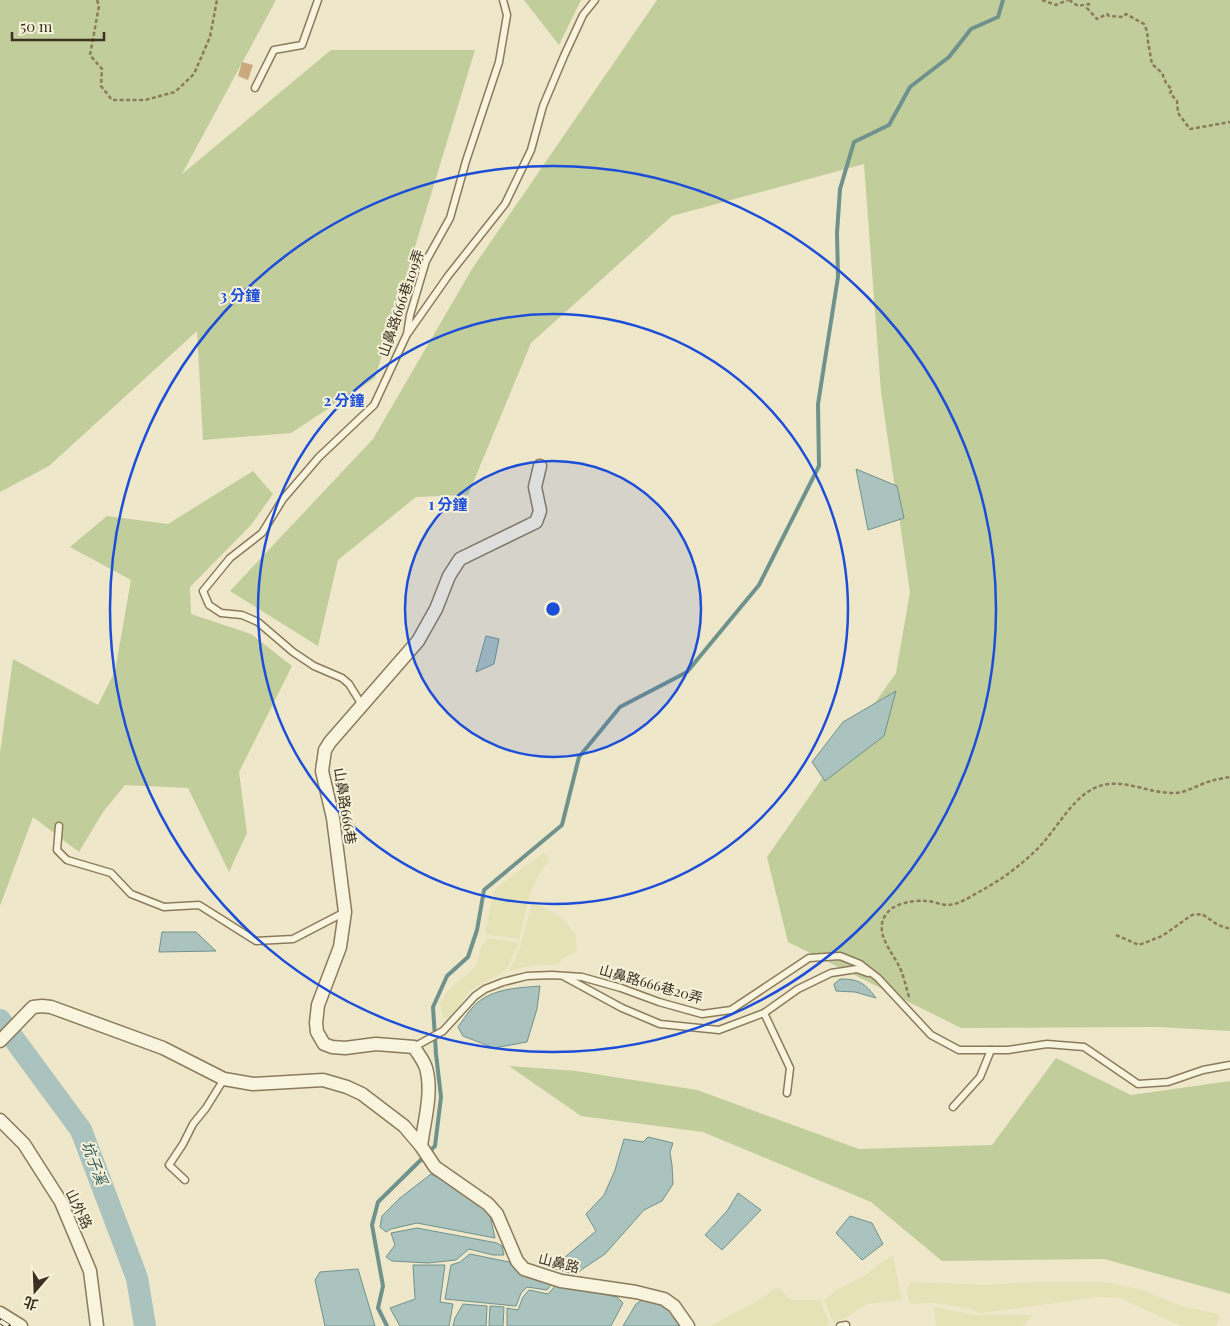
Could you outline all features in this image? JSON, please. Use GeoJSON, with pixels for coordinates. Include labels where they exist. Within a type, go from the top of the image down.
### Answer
{"type":"FeatureCollection","features":[{"type":"Feature","properties":{"kind":"street","name":"山鼻路666巷"},"geometry":{"type":"LineString","coordinates":[[414,1048],[376,1044],[345,1048],[332,1047],[324,1044],[317,1032],[318,1004],[340,948],[345,912],[333,818],[323,780],[322,758],[330,742],[418,641],[436,609],[449,576],[460,558],[536,522],[540,511],[536,500],[535,483],[540,466]]}},
{"type":"Feature","properties":{"kind":"street"},"geometry":{"type":"LineString","coordinates":[[0,1041],[33,1008],[51,1007],[163,1048],[224,1079],[253,1084],[323,1080],[347,1087],[362,1094],[404,1126],[422,1148]]}},
{"type":"Feature","properties":{"kind":"street"},"geometry":{"type":"LineString","coordinates":[[414,1048],[426,1067],[428,1081],[422,1148]]}},
{"type":"Feature","properties":{"kind":"street","name":"山外路"},"geometry":{"type":"LineString","coordinates":[[0,1120],[24,1144],[61,1202],[90,1271],[97,1326]]}},
{"type":"Feature","properties":{"kind":"street","name":"山鼻路"},"geometry":{"type":"LineString","coordinates":[[422,1148],[432,1164],[445,1176],[475,1194],[497,1214],[517,1261],[524,1269],[561,1281],[650,1294],[664,1299],[674,1306],[688,1326]]}},
{"type":"Feature","properties":{"kind":"street"},"geometry":{"type":"LineString","coordinates":[[0,1313],[20,1326]]}},
{"type":"Feature","properties":{"kind":"lane"},"geometry":{"type":"LineString","coordinates":[[255,88],[274,50],[302,45],[318,0]]}},
{"type":"Feature","properties":{"kind":"lane","name":"山鼻路666巷109弄"},"geometry":{"type":"LineString","coordinates":[[362,705],[350,684],[342,678],[314,666],[293,652],[258,622],[242,615],[221,613],[209,605],[203,591],[230,558],[262,534],[283,499],[319,457],[374,405],[407,334],[410,315],[426,261],[450,218],[466,161],[499,62],[507,14],[503,0]]}},
{"type":"Feature","properties":{"kind":"lane"},"geometry":{"type":"LineString","coordinates":[[407,334],[448,276],[505,204],[531,150],[543,106],[564,56],[583,14],[595,0]]}},
{"type":"Feature","properties":{"kind":"lane"},"geometry":{"type":"LineString","coordinates":[[59,826],[57,850],[67,860],[111,873],[131,894],[164,907],[199,905],[256,941],[293,939],[345,912]]}},
{"type":"Feature","properties":{"kind":"lane","name":"山鼻路666巷20弄"},"geometry":{"type":"LineString","coordinates":[[414,1048],[450,1025],[475,996],[485,989],[502,982],[527,976],[582,978],[621,988],[659,1002],[702,1014],[731,1010],[809,958],[840,956],[860,964],[878,978],[931,1035],[959,1050],[1008,1050],[1047,1044],[1084,1047],[1138,1084],[1168,1082],[1203,1070],[1230,1065]]}},
{"type":"Feature","properties":{"kind":"lane"},"geometry":{"type":"LineString","coordinates":[[561,976],[622,1008],[660,1024],[719,1030],[764,1013],[798,989],[830,973],[857,969],[878,978]]}},
{"type":"Feature","properties":{"kind":"lane"},"geometry":{"type":"LineString","coordinates":[[764,1013],[790,1068],[787,1093]]}},
{"type":"Feature","properties":{"kind":"lane"},"geometry":{"type":"LineString","coordinates":[[954,1107],[980,1077],[991,1050]]}},
{"type":"Feature","properties":{"kind":"lane"},"geometry":{"type":"LineString","coordinates":[[185,1180],[169,1165],[183,1144],[192,1124],[206,1108],[224,1079]]}},
{"type":"Feature","properties":{"kind":"path"},"geometry":{"type":"LineString","coordinates":[[97,0],[99,6],[90,55],[102,70],[101,86],[112,100],[145,100],[175,92],[194,74],[210,37],[217,0]]}},
{"type":"Feature","properties":{"kind":"path"},"geometry":{"type":"LineString","coordinates":[[1042,0],[1056,5],[1068,0],[1078,6],[1088,4],[1088,8],[1097,19],[1107,14],[1109,16],[1123,17],[1126,14],[1144,24],[1152,64],[1162,73],[1166,83],[1172,90],[1170,94],[1177,101],[1178,113],[1190,129],[1230,122]]}},
{"type":"Feature","properties":{"kind":"path"},"geometry":{"type":"LineString","coordinates":[[910,1013],[910,1000],[900,969],[881,927],[885,915],[892,908],[906,902],[924,900],[947,905],[962,901],[996,882],[1016,869],[1042,844],[1086,792],[1097,787],[1119,784],[1152,792],[1174,794],[1230,777]]}},
{"type":"Feature","properties":{"kind":"path"},"geometry":{"type":"LineString","coordinates":[[1116,935],[1139,945],[1162,936],[1192,915],[1202,914],[1218,925],[1230,929]]}},
{"type":"Feature","properties":{"kind":"shaded area"},"geometry":{"type":"Polygon","coordinates":[[[543,853],[549,860],[539,874],[530,894],[519,939],[485,934],[496,888],[543,853]]]}},
{"type":"Feature","properties":{"kind":"shaded area"},"geometry":{"type":"Polygon","coordinates":[[[532,903],[562,918],[576,936],[577,951],[566,956],[557,964],[535,965],[509,971],[520,948],[532,903]]]}},
{"type":"Feature","properties":{"kind":"shaded area"},"geometry":{"type":"Polygon","coordinates":[[[488,938],[519,943],[506,970],[471,990],[450,1018],[443,1018],[440,1003],[448,991],[477,965],[481,948],[488,938]]]}},
{"type":"Feature","properties":{"kind":"shaded area"},"geometry":{"type":"Polygon","coordinates":[[[893,1255],[902,1300],[866,1304],[834,1324],[824,1300],[837,1290],[866,1275],[893,1255]]]}},
{"type":"Feature","properties":{"kind":"shaded area"},"geometry":{"type":"Polygon","coordinates":[[[910,1282],[987,1285],[1037,1282],[1103,1282],[1142,1290],[1184,1307],[1220,1314],[1216,1326],[1181,1326],[1120,1298],[1098,1297],[981,1313],[968,1308],[934,1303],[910,1304],[907,1292],[910,1282]]]}},
{"type":"Feature","properties":{"kind":"shaded area"},"geometry":{"type":"Polygon","coordinates":[[[778,1287],[791,1300],[820,1300],[830,1324],[825,1326],[710,1326],[753,1304],[778,1287]]]}},
{"type":"Feature","properties":{"kind":"shaded area"},"geometry":{"type":"Polygon","coordinates":[[[934,1307],[974,1315],[1033,1315],[1023,1326],[936,1326],[934,1307]]]}},
{"type":"Feature","properties":{"kind":"green space"},"geometry":{"type":"Polygon","coordinates":[[[0,0],[276,0],[182,174],[331,50],[475,50],[375,378],[291,433],[203,440],[197,331],[49,466],[0,492],[0,0]]]}},
{"type":"Feature","properties":{"kind":"green space"},"geometry":{"type":"Polygon","coordinates":[[[524,0],[581,0],[559,45],[524,0]]]}},
{"type":"Feature","properties":{"kind":"green space"},"geometry":{"type":"Polygon","coordinates":[[[657,0],[1230,0],[1230,1031],[1158,1027],[961,1028],[788,942],[767,857],[896,673],[910,592],[881,392],[864,164],[672,216],[531,343],[468,495],[416,497],[338,560],[318,646],[230,591],[373,439],[472,269],[657,0]]]}},
{"type":"Feature","properties":{"kind":"green space"},"geometry":{"type":"Polygon","coordinates":[[[253,471],[273,494],[251,525],[190,587],[191,614],[251,634],[292,666],[239,772],[247,833],[229,872],[188,788],[125,785],[103,812],[79,852],[33,817],[0,906],[0,753],[13,659],[98,705],[115,671],[131,580],[70,547],[107,516],[168,524],[253,471]]]}},
{"type":"Feature","properties":{"kind":"green space"},"geometry":{"type":"Polygon","coordinates":[[[1056,1058],[1131,1095],[1230,1081],[1230,1294],[1104,1259],[942,1261],[871,1202],[703,1132],[581,1116],[509,1066],[576,1071],[697,1090],[859,1149],[992,1145],[1056,1058]]]}},
{"type":"Feature","properties":{"kind":"water"},"geometry":{"type":"Polygon","coordinates":[[[856,469],[897,486],[904,518],[868,530],[856,469]]]}},
{"type":"Feature","properties":{"kind":"water"},"geometry":{"type":"Polygon","coordinates":[[[486,636],[499,639],[494,664],[476,672],[486,636]]]}},
{"type":"Feature","properties":{"kind":"water"},"geometry":{"type":"Polygon","coordinates":[[[896,691],[884,736],[825,781],[812,762],[843,722],[896,691]]]}},
{"type":"Feature","properties":{"kind":"water"},"geometry":{"type":"Polygon","coordinates":[[[162,932],[196,932],[216,951],[159,952],[162,932]]]}},
{"type":"Feature","properties":{"kind":"water"},"geometry":{"type":"Polygon","coordinates":[[[840,979],[861,983],[876,998],[855,992],[836,991],[834,984],[840,979]]]}},
{"type":"Feature","properties":{"kind":"water"},"geometry":{"type":"Polygon","coordinates":[[[540,986],[537,1009],[527,1042],[494,1048],[463,1036],[458,1027],[472,1008],[484,998],[507,990],[540,986]]]}},
{"type":"Feature","properties":{"kind":"water"},"geometry":{"type":"Polygon","coordinates":[[[648,1137],[673,1143],[670,1152],[673,1184],[662,1201],[644,1210],[605,1254],[575,1274],[552,1268],[596,1231],[586,1214],[604,1195],[615,1170],[624,1139],[643,1142],[648,1137]]]}},
{"type":"Feature","properties":{"kind":"water"},"geometry":{"type":"Polygon","coordinates":[[[431,1174],[480,1200],[490,1216],[495,1238],[417,1223],[386,1232],[380,1227],[382,1216],[400,1198],[431,1174]]]}},
{"type":"Feature","properties":{"kind":"water"},"geometry":{"type":"Polygon","coordinates":[[[738,1193],[761,1210],[722,1250],[705,1235],[727,1211],[738,1193]]]}},
{"type":"Feature","properties":{"kind":"water"},"geometry":{"type":"Polygon","coordinates":[[[850,1216],[872,1223],[883,1244],[862,1260],[836,1233],[850,1216]]]}},
{"type":"Feature","properties":{"kind":"water"},"geometry":{"type":"Polygon","coordinates":[[[417,1228],[497,1243],[502,1246],[504,1255],[493,1255],[469,1249],[456,1260],[428,1263],[392,1261],[386,1257],[395,1245],[391,1233],[417,1228]]]}},
{"type":"Feature","properties":{"kind":"water"},"geometry":{"type":"Polygon","coordinates":[[[470,1254],[509,1262],[530,1277],[552,1284],[547,1290],[527,1287],[521,1293],[516,1306],[445,1299],[451,1265],[460,1262],[470,1254]]]}},
{"type":"Feature","properties":{"kind":"water"},"geometry":{"type":"Polygon","coordinates":[[[413,1265],[445,1265],[440,1302],[453,1304],[449,1326],[400,1326],[390,1308],[415,1299],[413,1265]]]}},
{"type":"Feature","properties":{"kind":"water"},"geometry":{"type":"Polygon","coordinates":[[[358,1269],[375,1326],[325,1326],[315,1280],[320,1272],[358,1269]]]}},
{"type":"Feature","properties":{"kind":"water"},"geometry":{"type":"Polygon","coordinates":[[[556,1285],[617,1297],[623,1303],[611,1326],[507,1326],[507,1308],[518,1310],[523,1297],[529,1290],[548,1294],[556,1285]]]}},
{"type":"Feature","properties":{"kind":"water"},"geometry":{"type":"Polygon","coordinates":[[[644,1299],[656,1299],[669,1310],[681,1326],[623,1326],[636,1304],[644,1299]]]}},
{"type":"Feature","properties":{"kind":"water"},"geometry":{"type":"Polygon","coordinates":[[[463,1304],[487,1306],[486,1326],[453,1326],[463,1304]]]}},
{"type":"Feature","properties":{"kind":"water"},"geometry":{"type":"Polygon","coordinates":[[[490,1306],[504,1307],[503,1326],[489,1326],[490,1306]]]}},
{"type":"Feature","properties":{"kind":"building"},"geometry":{"type":"Polygon","coordinates":[[[242,62],[253,65],[248,80],[238,76],[242,62]]]}},
{"type":"Feature","properties":{"kind":"waterway"},"geometry":{"type":"LineString","coordinates":[[387,1326],[378,1308],[383,1286],[372,1225],[378,1202],[435,1146],[441,1097],[433,1007],[447,976],[468,957],[477,930],[484,890],[562,825],[579,757],[620,707],[687,672],[759,585],[819,466],[818,404],[838,277],[837,233],[840,189],[854,142],[889,125],[910,87],[949,57],[971,29],[998,17],[1003,0]]}},
{"type":"Feature","properties":{"kind":"waterway","name":"坑子溪"},"geometry":{"type":"LineString","coordinates":[[0,1020],[81,1130],[137,1278],[145,1326]]}},
{"type":"Feature","properties":{"kind":"railway"},"geometry":{"type":"LineString","coordinates":[[0,1321],[8,1326]]}}]}
